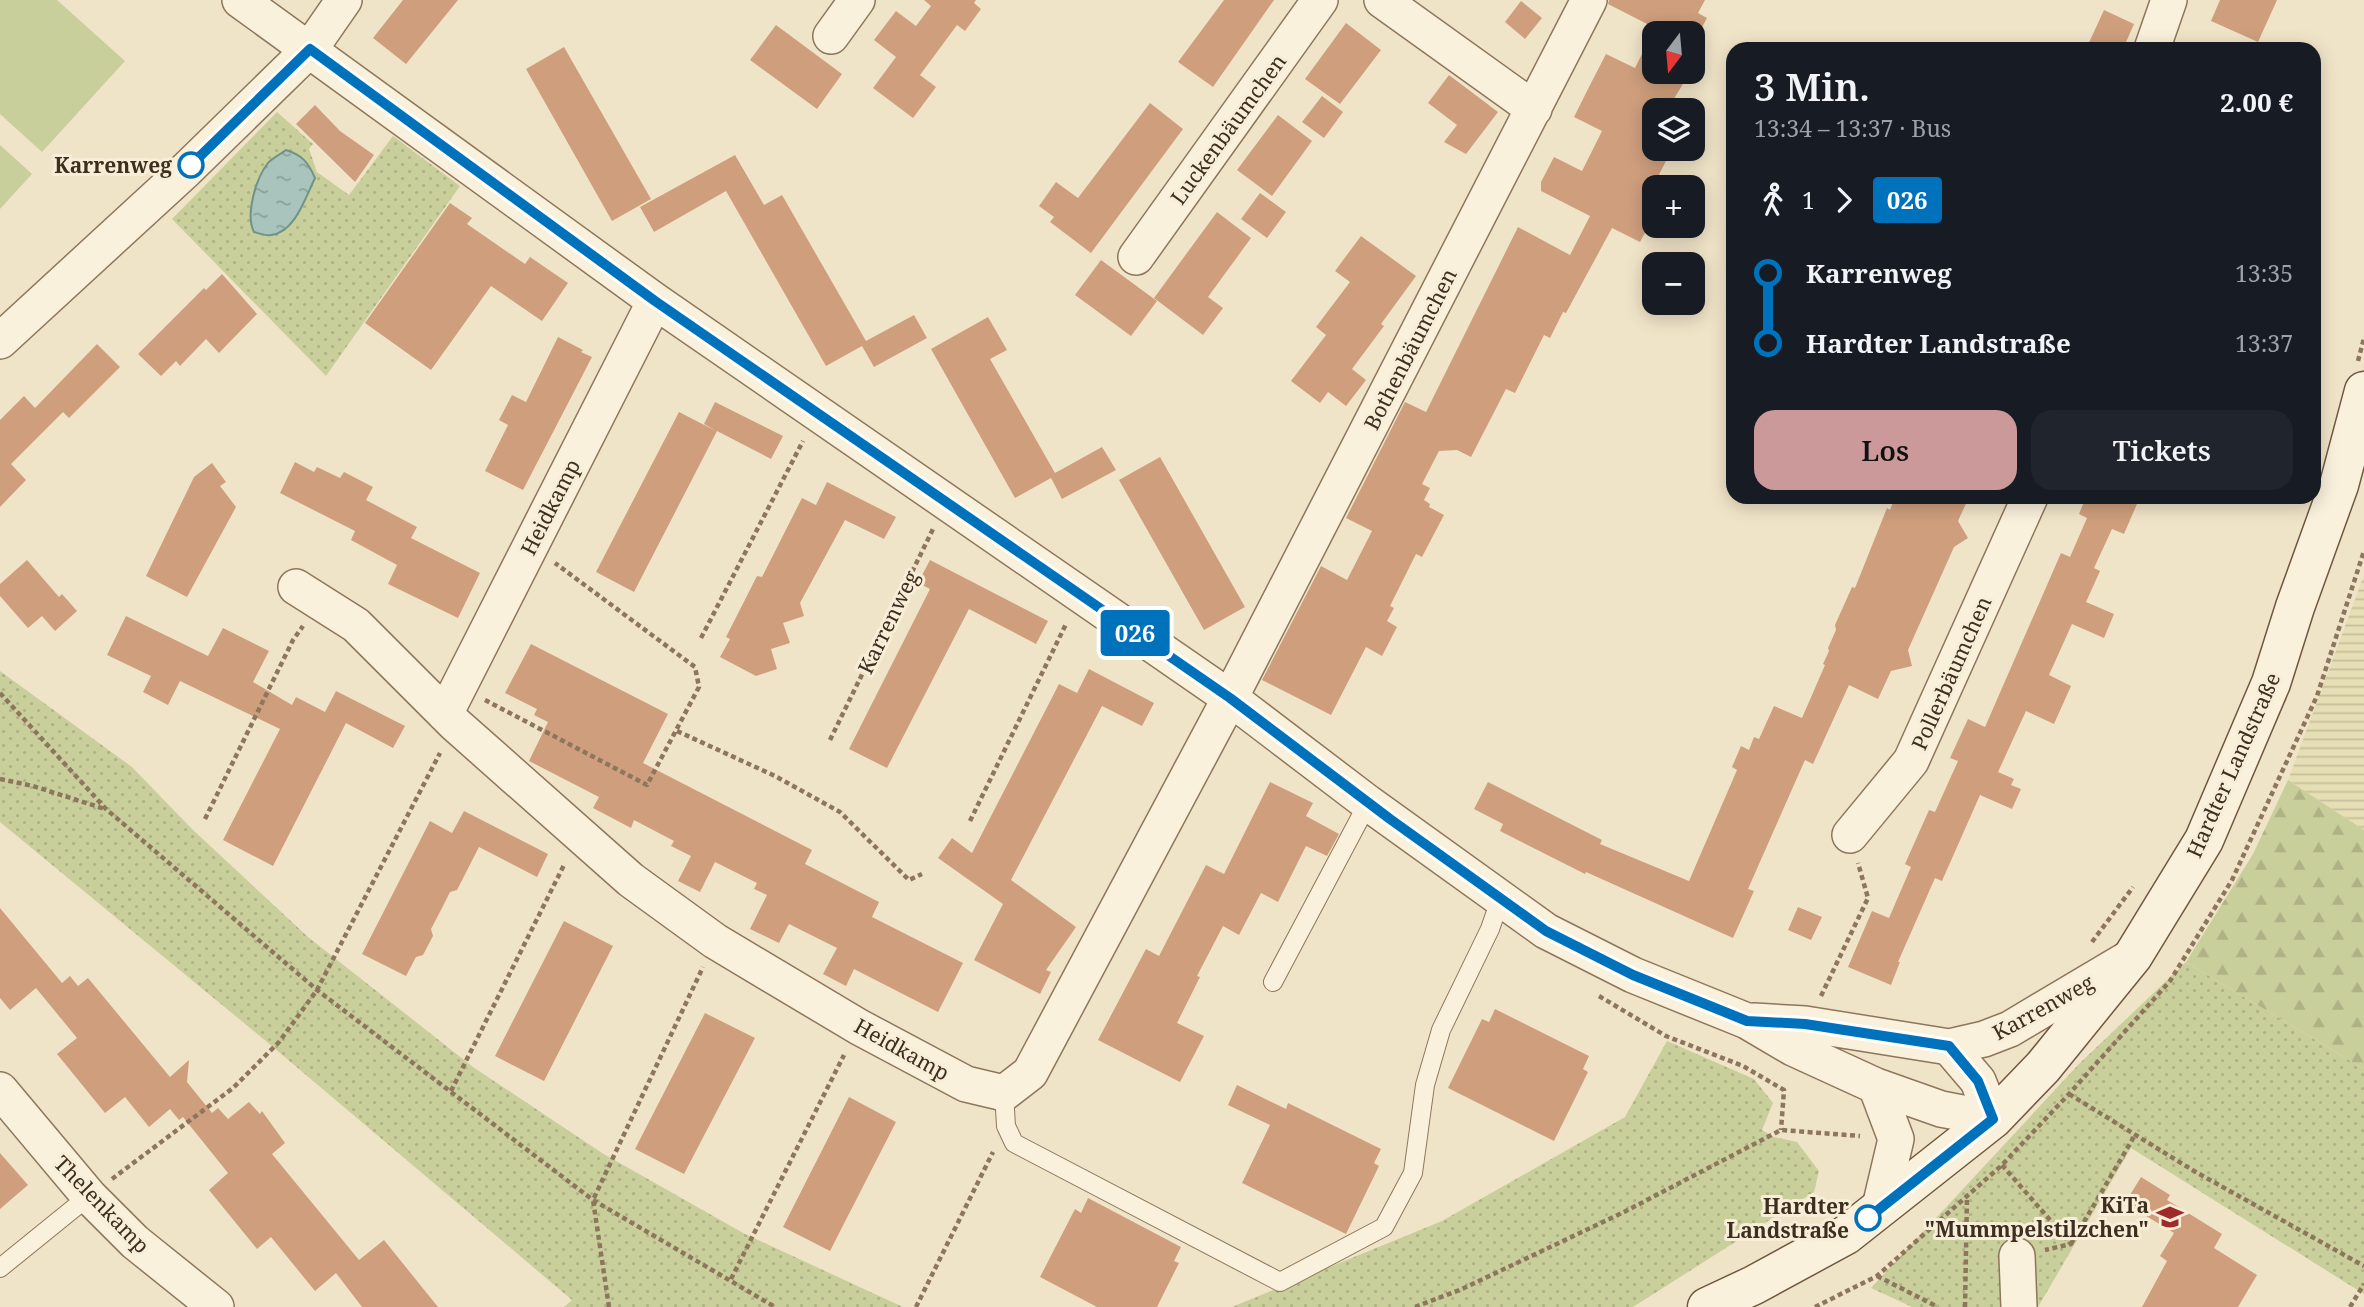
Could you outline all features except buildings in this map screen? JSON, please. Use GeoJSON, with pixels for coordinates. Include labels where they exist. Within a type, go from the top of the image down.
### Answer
{"type":"FeatureCollection","features":[{"type":"Feature","properties":{"kind":"main road","name":"Hardter Landstraße"},"geometry":{"type":"LineString","coordinates":[[1707,1307],[1846,1235],[1993,1119],[2035,1104],[2133,956],[2204,840],[2271,683],[2339,485],[2360,378]]}},
{"type":"Feature","properties":{"kind":"street","name":"Karrenweg"},"geometry":{"type":"LineString","coordinates":[[240,0],[655,301],[1230,698],[1368,803],[1546,931],[1633,975],[1747,1021],[1793,1048],[1876,1086],[1941,1109],[1993,1119]]}},
{"type":"Feature","properties":{"kind":"street"},"geometry":{"type":"LineString","coordinates":[[0,341],[176,180],[310,49],[344,0]]}},
{"type":"Feature","properties":{"kind":"street"},"geometry":{"type":"LineString","coordinates":[[831,36],[858,0]]}},
{"type":"Feature","properties":{"kind":"street","name":"Luckenbäumchen"},"geometry":{"type":"LineString","coordinates":[[1136,257],[1320,0]]}},
{"type":"Feature","properties":{"kind":"street"},"geometry":{"type":"LineString","coordinates":[[1382,0],[1534,109]]}},
{"type":"Feature","properties":{"kind":"street","name":"Bothenbäumchen"},"geometry":{"type":"LineString","coordinates":[[1230,698],[1588,0]]}},
{"type":"Feature","properties":{"kind":"street"},"geometry":{"type":"LineString","coordinates":[[2154,42],[2169,0]]}},
{"type":"Feature","properties":{"kind":"street","name":"Heidkamp"},"geometry":{"type":"LineString","coordinates":[[453,708],[531,545],[655,301]]}},
{"type":"Feature","properties":{"kind":"street","name":"Pollerbäumchen"},"geometry":{"type":"LineString","coordinates":[[1850,835],[1911,761],[2027,504]]}},
{"type":"Feature","properties":{"kind":"street","name":"Heidkamp"},"geometry":{"type":"LineString","coordinates":[[308,594],[355,625],[453,708],[580,834],[631,880],[715,941],[859,1027],[966,1084],[1005,1110]]}},
{"type":"Feature","properties":{"kind":"street"},"geometry":{"type":"LineString","coordinates":[[1005,1110],[1030,1073],[1230,698]]}},
{"type":"Feature","properties":{"kind":"street","name":"Karrenweg"},"geometry":{"type":"LineString","coordinates":[[1747,1021],[1805,1024],[1949,1046],[1984,1039],[2010,1029],[2133,956]]}},
{"type":"Feature","properties":{"kind":"street"},"geometry":{"type":"LineString","coordinates":[[1949,1046],[1978,1081],[1993,1119]]}},
{"type":"Feature","properties":{"kind":"street"},"geometry":{"type":"LineString","coordinates":[[1876,1086],[1896,1139],[1880,1207]]}},
{"type":"Feature","properties":{"kind":"street","name":"Thelenkamp"},"geometry":{"type":"LineString","coordinates":[[0,1090],[89,1196],[135,1242],[216,1307]]}},
{"type":"Feature","properties":{"kind":"street"},"geometry":{"type":"LineString","coordinates":[[2017,1256],[2020,1307]]}},
{"type":"Feature","properties":{"kind":"lane"},"geometry":{"type":"LineString","coordinates":[[1273,982],[1368,803]]}},
{"type":"Feature","properties":{"kind":"lane"},"geometry":{"type":"LineString","coordinates":[[1005,1110],[1014,1143],[1280,1282],[1384,1227],[1413,1173],[1425,1085],[1441,1030],[1490,929],[1500,900]]}},
{"type":"Feature","properties":{"kind":"lane"},"geometry":{"type":"LineString","coordinates":[[0,1268],[89,1196]]}},
{"type":"Feature","properties":{"kind":"path"},"geometry":{"type":"LineString","coordinates":[[2360,378],[2364,338]]}},
{"type":"Feature","properties":{"kind":"path"},"geometry":{"type":"LineString","coordinates":[[701,638],[818,412]]}},
{"type":"Feature","properties":{"kind":"path","name":"Karrenweg"},"geometry":{"type":"LineString","coordinates":[[830,740],[935,525],[948,505]]}},
{"type":"Feature","properties":{"kind":"path"},"geometry":{"type":"LineString","coordinates":[[89,1196],[233,1088],[279,1042],[317,990],[453,708],[647,785],[699,687],[695,667],[531,545]]}},
{"type":"Feature","properties":{"kind":"path"},"geometry":{"type":"LineString","coordinates":[[205,819],[293,640],[308,594]]}},
{"type":"Feature","properties":{"kind":"path"},"geometry":{"type":"LineString","coordinates":[[970,821],[1080,595]]}},
{"type":"Feature","properties":{"kind":"path"},"geometry":{"type":"LineString","coordinates":[[0,693],[106,809],[317,990],[593,1200],[775,1307]]}},
{"type":"Feature","properties":{"kind":"path"},"geometry":{"type":"LineString","coordinates":[[677,731],[775,776],[839,812],[909,880],[922,874]]}},
{"type":"Feature","properties":{"kind":"path"},"geometry":{"type":"LineString","coordinates":[[0,779],[33,786],[106,809]]}},
{"type":"Feature","properties":{"kind":"path"},"geometry":{"type":"LineString","coordinates":[[451,1091],[580,834]]}},
{"type":"Feature","properties":{"kind":"path"},"geometry":{"type":"LineString","coordinates":[[1805,1024],[1815,1009],[1868,898],[1850,835]]}},
{"type":"Feature","properties":{"kind":"path"},"geometry":{"type":"LineString","coordinates":[[2089,946],[2139,879]]}},
{"type":"Feature","properties":{"kind":"path"},"geometry":{"type":"LineString","coordinates":[[609,1307],[593,1200],[715,941]]}},
{"type":"Feature","properties":{"kind":"path"},"geometry":{"type":"LineString","coordinates":[[1593,992],[1666,1036],[1743,1066],[1784,1090],[1781,1130]]}},
{"type":"Feature","properties":{"kind":"path"},"geometry":{"type":"LineString","coordinates":[[730,1279],[859,1027]]}},
{"type":"Feature","properties":{"kind":"path"},"geometry":{"type":"LineString","coordinates":[[2069,1094],[2194,1171],[2364,1266]]}},
{"type":"Feature","properties":{"kind":"path"},"geometry":{"type":"LineString","coordinates":[[916,1307],[1005,1110]]}},
{"type":"Feature","properties":{"kind":"path"},"geometry":{"type":"LineString","coordinates":[[1415,1307],[1462,1289],[1624,1212],[1781,1130],[1896,1139]]}},
{"type":"Feature","properties":{"kind":"path"},"geometry":{"type":"LineString","coordinates":[[2017,1256],[2071,1244],[2135,1135]]}},
{"type":"Feature","properties":{"kind":"path"},"geometry":{"type":"LineString","coordinates":[[1815,1307],[1877,1276],[2002,1165],[2071,1244]]}},
{"type":"Feature","properties":{"kind":"path"},"geometry":{"type":"LineString","coordinates":[[1965,1307],[1967,1196]]}},
{"type":"Feature","properties":{"kind":"path"},"geometry":{"type":"LineString","coordinates":[[1877,1276],[1938,1307]]}},
{"type":"Feature","properties":{"kind":"path"},"geometry":{"type":"LineString","coordinates":[[2350,1307],[2364,1284]]}},
{"type":"Feature","properties":{"kind":"shaded area"},"geometry":{"type":"Polygon","coordinates":[[[2364,575],[2364,830],[2288,780],[2364,575]]]}},
{"type":"Feature","properties":{"kind":"green space"},"geometry":{"type":"Polygon","coordinates":[[[0,0],[57,0],[125,61],[42,152],[0,114],[0,0]]]}},
{"type":"Feature","properties":{"kind":"green space"},"geometry":{"type":"Polygon","coordinates":[[[277,112],[313,144],[309,149],[317,172],[349,195],[393,136],[460,186],[326,376],[172,219],[277,112]],[[315,178],[251,203],[250,224],[295,217],[315,178]]]}},
{"type":"Feature","properties":{"kind":"green space"},"geometry":{"type":"Polygon","coordinates":[[[0,145],[32,174],[0,209],[0,145]]]}},
{"type":"Feature","properties":{"kind":"green space"},"geometry":{"type":"Polygon","coordinates":[[[0,671],[132,767],[192,829],[308,937],[473,1067],[602,1153],[745,1234],[903,1307],[564,1307],[572,1300],[267,1042],[0,822],[0,671]]]}},
{"type":"Feature","properties":{"kind":"green space"},"geometry":{"type":"Polygon","coordinates":[[[2288,780],[2364,830],[2364,1069],[2186,962],[2253,854],[2288,780]]]}},
{"type":"Feature","properties":{"kind":"green space"},"geometry":{"type":"Polygon","coordinates":[[[2186,962],[2364,1069],[2364,1294],[2131,1148],[2038,1307],[1912,1307],[1871,1288],[2079,1064],[2186,962]]]}},
{"type":"Feature","properties":{"kind":"green space"},"geometry":{"type":"Polygon","coordinates":[[[1667,1041],[1754,1079],[1773,1103],[1762,1130],[1774,1137],[1797,1142],[1819,1171],[1814,1192],[1633,1307],[1232,1307],[1442,1221],[1625,1117],[1667,1041]]]}},
{"type":"Feature","properties":{"kind":"water"},"geometry":{"type":"Polygon","coordinates":[[[286,150],[304,160],[315,178],[299,212],[287,228],[271,235],[254,232],[251,207],[259,178],[270,161],[286,150]]]}},
{"type":"Feature","properties":{"kind":"bus line","name":"026"},"geometry":{"type":"LineString","coordinates":[[191,165],[310,49],[655,301],[1230,698],[1390,819],[1546,931],[1633,975],[1747,1021],[1805,1024],[1949,1046],[1978,1081],[1993,1119],[1868,1218]]}},
{"type":"Feature","properties":{"kind":"place","name":"Karrenweg"},"geometry":{"type":"Point","coordinates":[191,165]}},
{"type":"Feature","properties":{"kind":"place","name":"KiTa \"Mummpelstilzchen\""},"geometry":{"type":"Point","coordinates":[2170,1217]}},
{"type":"Feature","properties":{"kind":"place","name":"Hardter Landstraße"},"geometry":{"type":"Point","coordinates":[1868,1218]}}]}
